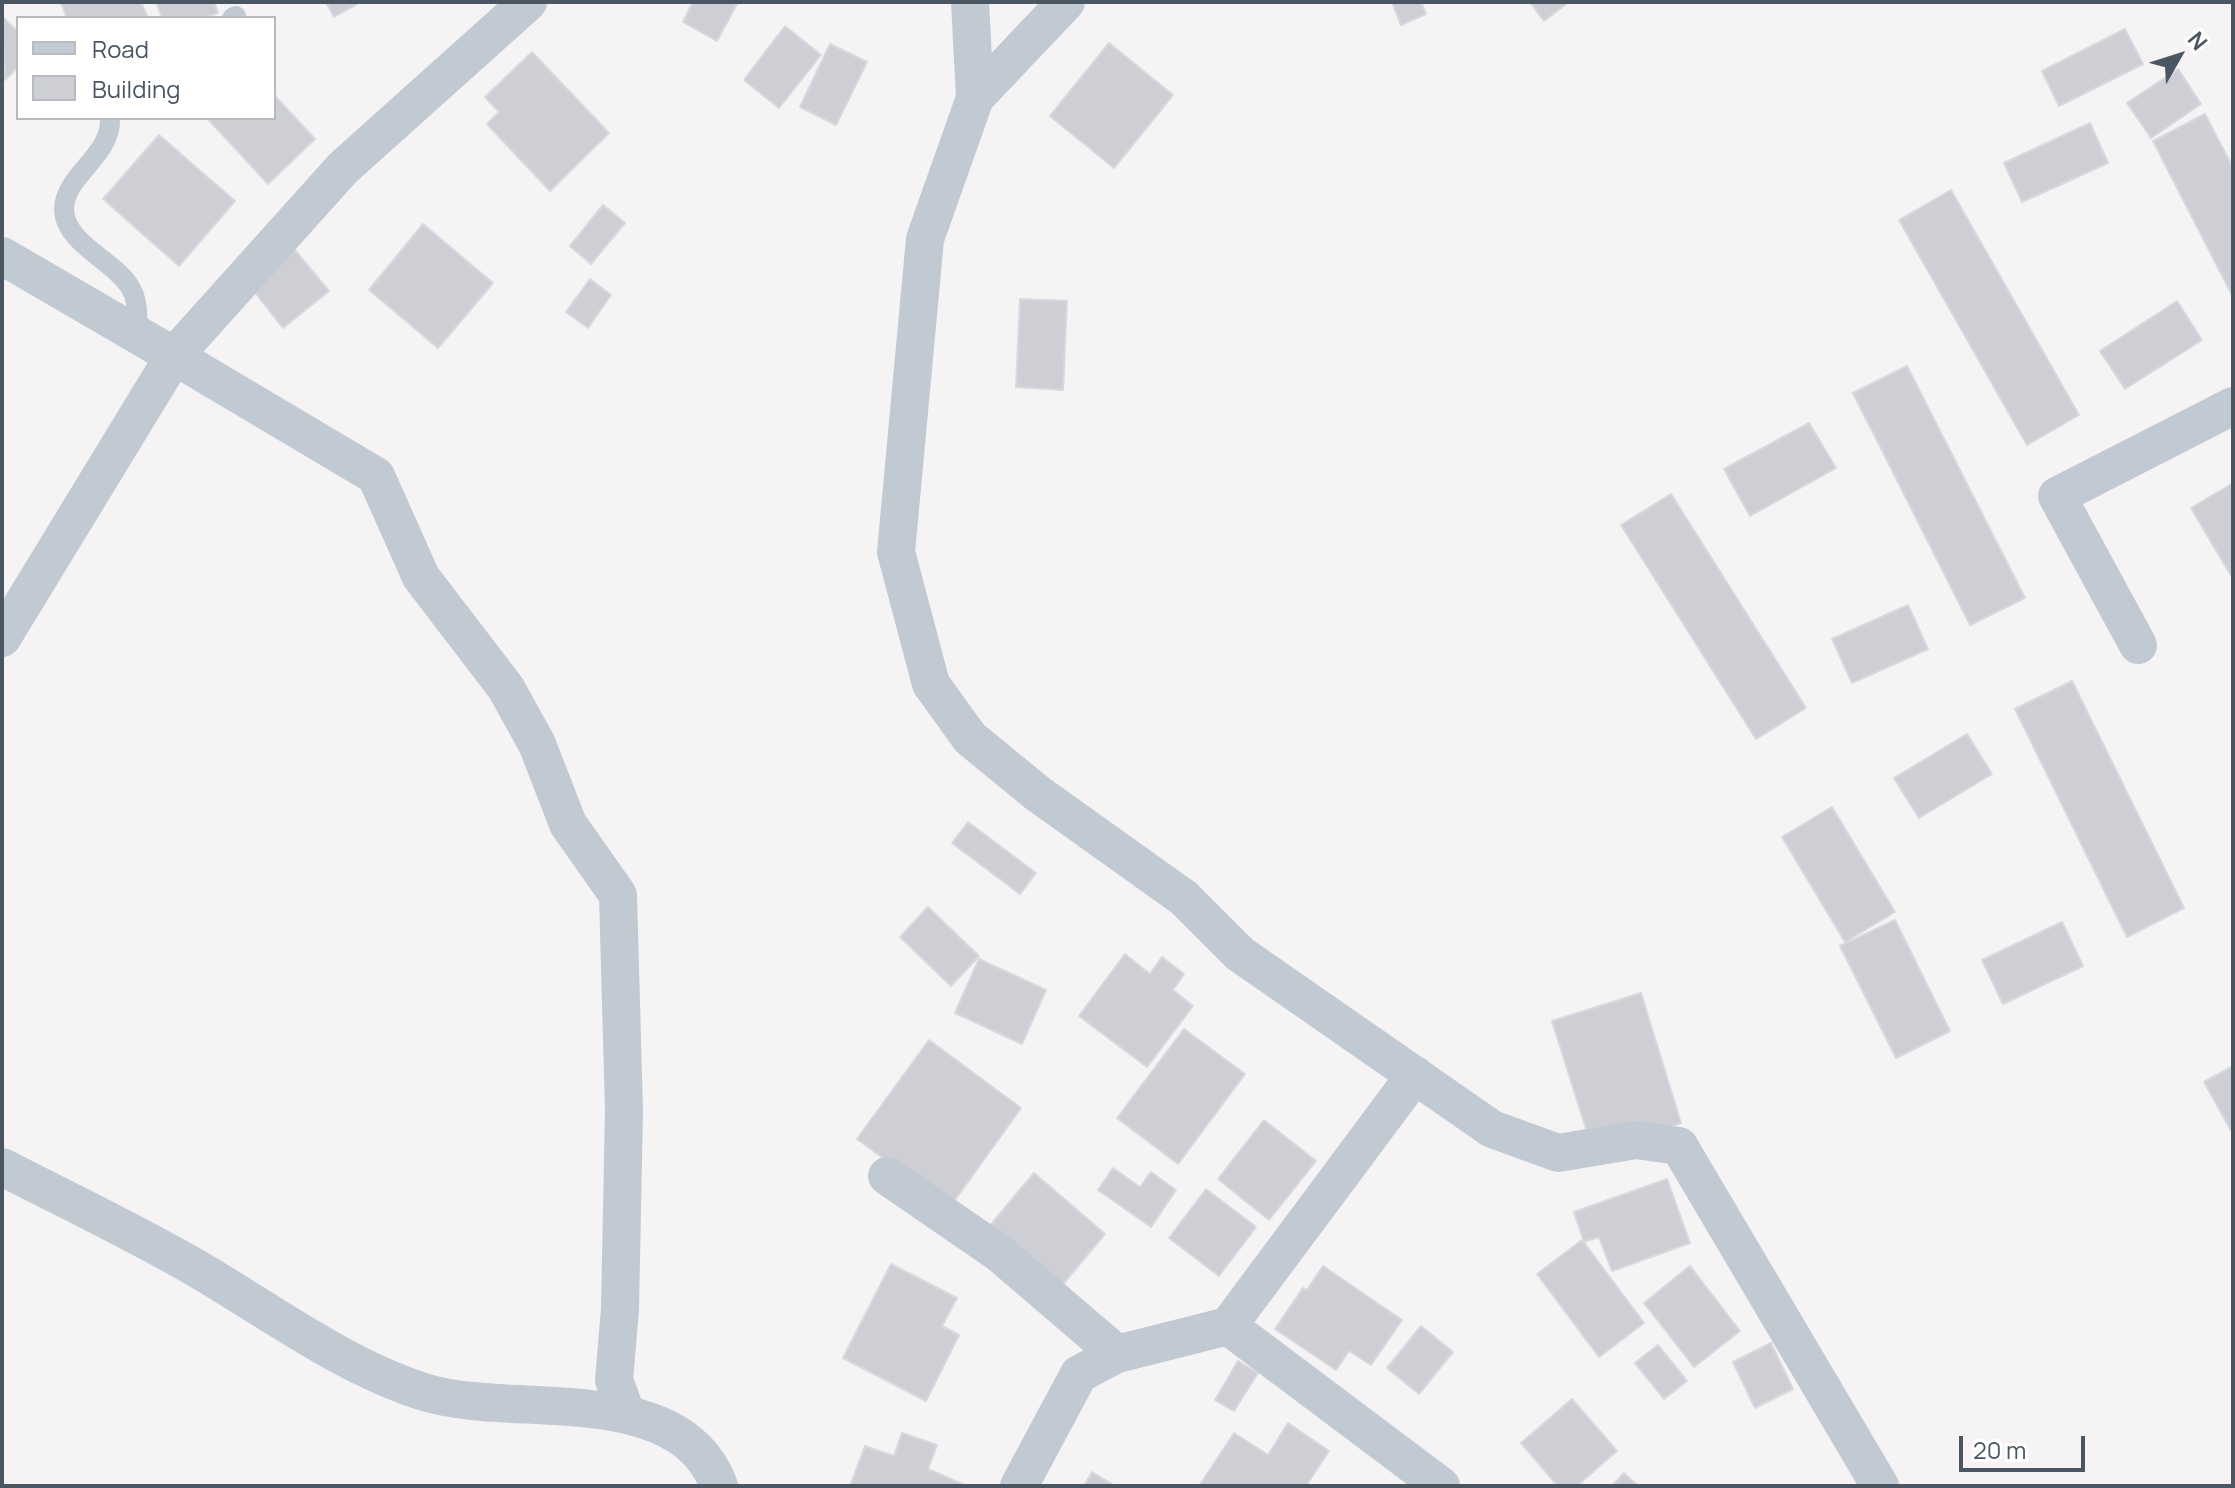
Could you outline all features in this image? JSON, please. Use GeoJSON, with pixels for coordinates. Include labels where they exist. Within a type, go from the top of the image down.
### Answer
{"type":"FeatureCollection","features":[{"type":"Feature","properties":{"kind":"street"},"geometry":{"type":"LineString","coordinates":[[4,632],[174,356],[343,168],[528,2]]}},
{"type":"Feature","properties":{"kind":"street"},"geometry":{"type":"LineString","coordinates":[[970,2],[975,98],[925,239],[896,552],[931,684],[970,738],[1015,775],[1184,898],[1240,954],[1492,1129],[1558,1153],[1636,1140],[1679,1146],[1880,1486]]}},
{"type":"Feature","properties":{"kind":"street"},"geometry":{"type":"LineString","coordinates":[[975,98],[1066,2]]}},
{"type":"Feature","properties":{"kind":"street"},"geometry":{"type":"LineString","coordinates":[[2,256],[376,476],[421,577],[506,688],[537,744],[568,824],[618,895],[624,1110],[620,1309],[614,1380],[626,1413]]}},
{"type":"Feature","properties":{"kind":"street"},"geometry":{"type":"LineString","coordinates":[[2138,645],[2057,496],[2233,406]]}},
{"type":"Feature","properties":{"kind":"street"},"geometry":{"type":"LineString","coordinates":[[1019,1486],[1079,1374],[1117,1354],[1228,1326],[1415,1075]]}},
{"type":"Feature","properties":{"kind":"street"},"geometry":{"type":"LineString","coordinates":[[2,1167],[184,1261],[362,1365],[425,1392],[500,1405],[626,1413],[681,1433],[716,1476],[719,1486]]}},
{"type":"Feature","properties":{"kind":"street"},"geometry":{"type":"LineString","coordinates":[[887,1176],[999,1253],[1117,1354]]}},
{"type":"Feature","properties":{"kind":"street"},"geometry":{"type":"LineString","coordinates":[[1228,1326],[1441,1486]]}},
{"type":"Feature","properties":{"kind":"lane"},"geometry":{"type":"LineString","coordinates":[[110,120],[111,129],[102,149],[70,191],[64,208],[67,222],[78,237],[132,288],[137,306],[138,335]]}},
{"type":"Feature","properties":{"kind":"building"},"geometry":{"type":"Polygon","coordinates":[[[141,2],[147,16],[66,16],[61,3],[141,2]]]}},
{"type":"Feature","properties":{"kind":"building"},"geometry":{"type":"Polygon","coordinates":[[[156,2],[214,2],[218,13],[210,16],[161,16],[156,2]]]}},
{"type":"Feature","properties":{"kind":"building"},"geometry":{"type":"Polygon","coordinates":[[[326,2],[361,2],[334,17],[326,2]]]}},
{"type":"Feature","properties":{"kind":"building"},"geometry":{"type":"Polygon","coordinates":[[[693,2],[738,2],[717,41],[683,22],[693,2]]]}},
{"type":"Feature","properties":{"kind":"building"},"geometry":{"type":"Polygon","coordinates":[[[1392,2],[1421,2],[1426,14],[1401,25],[1392,2]]]}},
{"type":"Feature","properties":{"kind":"building"},"geometry":{"type":"Polygon","coordinates":[[[1530,2],[1569,2],[1544,21],[1530,2]]]}},
{"type":"Feature","properties":{"kind":"building"},"geometry":{"type":"Polygon","coordinates":[[[2,16],[16,30],[16,69],[5,80],[2,16]]]}},
{"type":"Feature","properties":{"kind":"building"},"geometry":{"type":"Polygon","coordinates":[[[785,26],[821,55],[779,108],[744,80],[785,26]]]}},
{"type":"Feature","properties":{"kind":"building"},"geometry":{"type":"Polygon","coordinates":[[[2125,29],[2143,64],[2059,106],[2042,71],[2125,29]]]}},
{"type":"Feature","properties":{"kind":"building"},"geometry":{"type":"Polygon","coordinates":[[[1109,43],[1173,95],[1114,168],[1050,116],[1109,43]]]}},
{"type":"Feature","properties":{"kind":"building"},"geometry":{"type":"Polygon","coordinates":[[[830,44],[867,62],[836,125],[800,107],[830,44]]]}},
{"type":"Feature","properties":{"kind":"building"},"geometry":{"type":"Polygon","coordinates":[[[532,52],[609,133],[550,191],[487,124],[499,112],[485,97],[532,52]]]}},
{"type":"Feature","properties":{"kind":"building"},"geometry":{"type":"Polygon","coordinates":[[[2178,69],[2201,104],[2151,138],[2127,103],[2178,69]]]}},
{"type":"Feature","properties":{"kind":"building"},"geometry":{"type":"Polygon","coordinates":[[[276,97],[315,139],[268,184],[209,120],[276,120],[276,97]]]}},
{"type":"Feature","properties":{"kind":"building"},"geometry":{"type":"Polygon","coordinates":[[[2205,114],[2233,168],[2233,297],[2153,141],[2205,114]]]}},
{"type":"Feature","properties":{"kind":"building"},"geometry":{"type":"Polygon","coordinates":[[[2090,123],[2108,163],[2022,202],[2004,163],[2090,123]]]}},
{"type":"Feature","properties":{"kind":"building"},"geometry":{"type":"Polygon","coordinates":[[[159,135],[235,201],[179,266],[103,199],[159,135]]]}},
{"type":"Feature","properties":{"kind":"building"},"geometry":{"type":"Polygon","coordinates":[[[1951,190],[2079,415],[2027,445],[1899,220],[1951,190]]]}},
{"type":"Feature","properties":{"kind":"building"},"geometry":{"type":"Polygon","coordinates":[[[603,205],[625,223],[591,264],[570,246],[603,205]]]}},
{"type":"Feature","properties":{"kind":"building"},"geometry":{"type":"Polygon","coordinates":[[[423,224],[493,283],[438,348],[369,290],[423,224]]]}},
{"type":"Feature","properties":{"kind":"building"},"geometry":{"type":"Polygon","coordinates":[[[294,249],[329,291],[283,328],[249,285],[294,249]]]}},
{"type":"Feature","properties":{"kind":"building"},"geometry":{"type":"Polygon","coordinates":[[[590,279],[611,295],[588,328],[566,312],[590,279]]]}},
{"type":"Feature","properties":{"kind":"building"},"geometry":{"type":"Polygon","coordinates":[[[1020,299],[1067,301],[1063,390],[1016,387],[1020,299]]]}},
{"type":"Feature","properties":{"kind":"building"},"geometry":{"type":"Polygon","coordinates":[[[2177,301],[2202,340],[2125,389],[2100,351],[2177,301]]]}},
{"type":"Feature","properties":{"kind":"building"},"geometry":{"type":"Polygon","coordinates":[[[1907,366],[2025,598],[1970,625],[1853,393],[1907,366]]]}},
{"type":"Feature","properties":{"kind":"building"},"geometry":{"type":"Polygon","coordinates":[[[1809,423],[1836,468],[1750,516],[1724,469],[1809,423]]]}},
{"type":"Feature","properties":{"kind":"building"},"geometry":{"type":"Polygon","coordinates":[[[2233,483],[2233,579],[2191,508],[2233,483]]]}},
{"type":"Feature","properties":{"kind":"building"},"geometry":{"type":"Polygon","coordinates":[[[1671,494],[1806,708],[1756,739],[1621,525],[1671,494]]]}},
{"type":"Feature","properties":{"kind":"building"},"geometry":{"type":"Polygon","coordinates":[[[1908,605],[1928,649],[1852,683],[1832,639],[1908,605]]]}},
{"type":"Feature","properties":{"kind":"building"},"geometry":{"type":"Polygon","coordinates":[[[2072,681],[2184,908],[2127,937],[2015,709],[2072,681]]]}},
{"type":"Feature","properties":{"kind":"building"},"geometry":{"type":"Polygon","coordinates":[[[1967,734],[1992,774],[1919,818],[1894,778],[1967,734]]]}},
{"type":"Feature","properties":{"kind":"building"},"geometry":{"type":"Polygon","coordinates":[[[1832,807],[1895,912],[1845,942],[1782,837],[1832,807]]]}},
{"type":"Feature","properties":{"kind":"building"},"geometry":{"type":"Polygon","coordinates":[[[968,822],[1036,873],[1020,894],[952,843],[968,822]]]}},
{"type":"Feature","properties":{"kind":"building"},"geometry":{"type":"Polygon","coordinates":[[[928,907],[979,956],[951,986],[900,937],[928,907]]]}},
{"type":"Feature","properties":{"kind":"building"},"geometry":{"type":"Polygon","coordinates":[[[1895,920],[1950,1031],[1896,1058],[1840,946],[1895,920]]]}},
{"type":"Feature","properties":{"kind":"building"},"geometry":{"type":"Polygon","coordinates":[[[2062,922],[2083,966],[2003,1004],[1982,960],[2062,922]]]}},
{"type":"Feature","properties":{"kind":"building"},"geometry":{"type":"Polygon","coordinates":[[[1125,954],[1150,974],[1162,957],[1184,974],[1173,990],[1193,1006],[1147,1067],[1079,1016],[1125,954]]]}},
{"type":"Feature","properties":{"kind":"building"},"geometry":{"type":"Polygon","coordinates":[[[979,959],[1046,990],[1022,1044],[955,1013],[979,959]]]}},
{"type":"Feature","properties":{"kind":"building"},"geometry":{"type":"Polygon","coordinates":[[[1641,993],[1681,1123],[1593,1151],[1552,1021],[1641,993]]]}},
{"type":"Feature","properties":{"kind":"building"},"geometry":{"type":"Polygon","coordinates":[[[1184,1029],[1245,1074],[1178,1164],[1117,1118],[1184,1029]]]}},
{"type":"Feature","properties":{"kind":"building"},"geometry":{"type":"Polygon","coordinates":[[[929,1040],[1021,1108],[950,1207],[857,1139],[929,1040]]]}},
{"type":"Feature","properties":{"kind":"building"},"geometry":{"type":"Polygon","coordinates":[[[2233,1066],[2233,1134],[2204,1082],[2233,1066]]]}},
{"type":"Feature","properties":{"kind":"building"},"geometry":{"type":"Polygon","coordinates":[[[1264,1120],[1316,1161],[1269,1220],[1218,1179],[1264,1120]]]}},
{"type":"Feature","properties":{"kind":"building"},"geometry":{"type":"Polygon","coordinates":[[[1113,1168],[1140,1187],[1151,1172],[1176,1190],[1151,1227],[1098,1190],[1113,1168]]]}},
{"type":"Feature","properties":{"kind":"building"},"geometry":{"type":"Polygon","coordinates":[[[1034,1173],[1105,1234],[1059,1289],[988,1228],[1034,1173]]]}},
{"type":"Feature","properties":{"kind":"building"},"geometry":{"type":"Polygon","coordinates":[[[1667,1179],[1690,1243],[1612,1271],[1599,1237],[1584,1242],[1574,1212],[1667,1179]]]}},
{"type":"Feature","properties":{"kind":"building"},"geometry":{"type":"Polygon","coordinates":[[[1206,1189],[1256,1227],[1219,1276],[1169,1238],[1206,1189]]]}},
{"type":"Feature","properties":{"kind":"building"},"geometry":{"type":"Polygon","coordinates":[[[1582,1240],[1644,1323],[1599,1357],[1537,1274],[1582,1240]]]}},
{"type":"Feature","properties":{"kind":"building"},"geometry":{"type":"Polygon","coordinates":[[[891,1264],[957,1298],[942,1326],[959,1335],[926,1401],[843,1358],[891,1264]]]}},
{"type":"Feature","properties":{"kind":"building"},"geometry":{"type":"Polygon","coordinates":[[[1323,1266],[1402,1320],[1371,1365],[1349,1351],[1336,1370],[1275,1329],[1303,1288],[1307,1290],[1323,1266]]]}},
{"type":"Feature","properties":{"kind":"building"},"geometry":{"type":"Polygon","coordinates":[[[1690,1266],[1740,1331],[1694,1367],[1644,1303],[1690,1266]]]}},
{"type":"Feature","properties":{"kind":"building"},"geometry":{"type":"Polygon","coordinates":[[[1421,1326],[1453,1352],[1419,1394],[1387,1368],[1421,1326]]]}},
{"type":"Feature","properties":{"kind":"building"},"geometry":{"type":"Polygon","coordinates":[[[1771,1343],[1793,1389],[1755,1408],[1733,1362],[1771,1343]]]}},
{"type":"Feature","properties":{"kind":"building"},"geometry":{"type":"Polygon","coordinates":[[[1658,1345],[1687,1381],[1664,1399],[1635,1363],[1658,1345]]]}},
{"type":"Feature","properties":{"kind":"building"},"geometry":{"type":"Polygon","coordinates":[[[1238,1361],[1258,1373],[1234,1411],[1215,1400],[1238,1361]]]}},
{"type":"Feature","properties":{"kind":"building"},"geometry":{"type":"Polygon","coordinates":[[[1572,1399],[1617,1451],[1577,1486],[1558,1486],[1521,1443],[1572,1399]]]}},
{"type":"Feature","properties":{"kind":"building"},"geometry":{"type":"Polygon","coordinates":[[[1288,1423],[1329,1451],[1306,1486],[1199,1486],[1234,1433],[1268,1455],[1288,1423]]]}},
{"type":"Feature","properties":{"kind":"building"},"geometry":{"type":"Polygon","coordinates":[[[902,1433],[937,1445],[928,1469],[967,1486],[850,1486],[865,1446],[894,1456],[902,1433]]]}},
{"type":"Feature","properties":{"kind":"building"},"geometry":{"type":"Polygon","coordinates":[[[1092,1472],[1115,1486],[1084,1486],[1092,1472]]]}},
{"type":"Feature","properties":{"kind":"building"},"geometry":{"type":"Polygon","coordinates":[[[1624,1473],[1638,1486],[1612,1486],[1624,1473]]]}}]}
